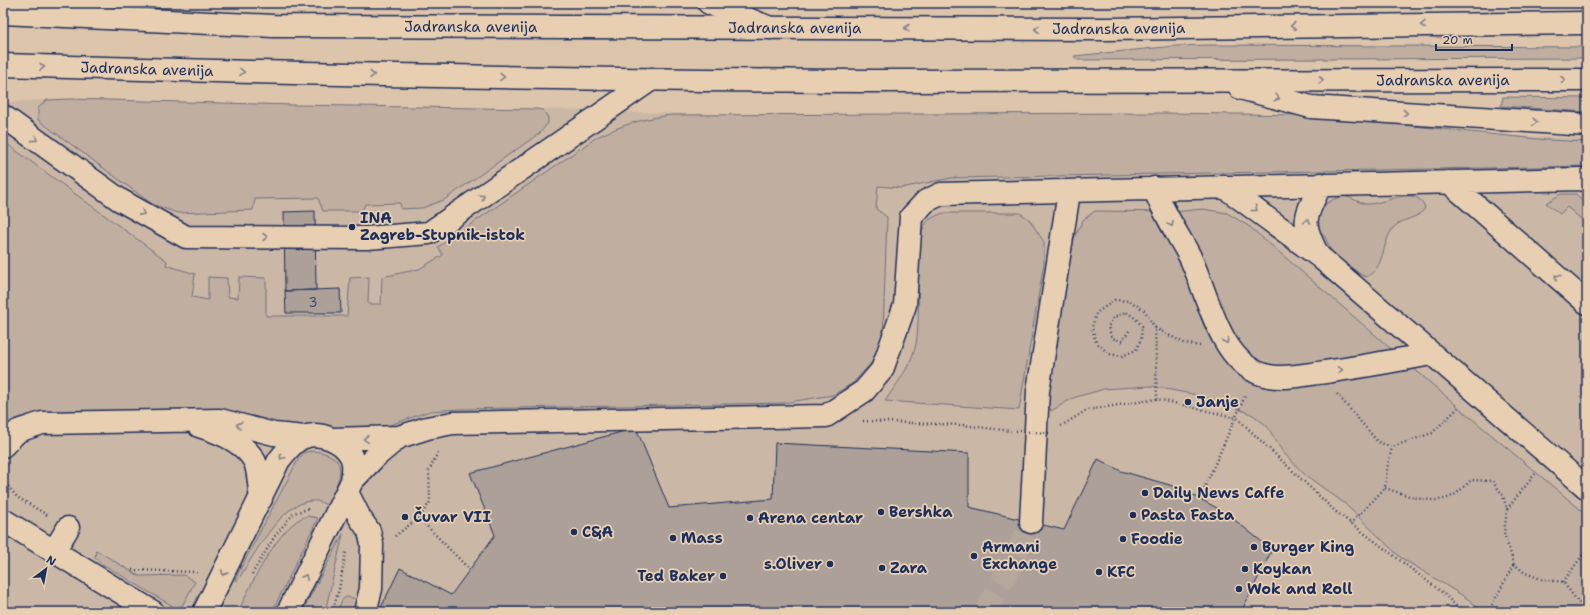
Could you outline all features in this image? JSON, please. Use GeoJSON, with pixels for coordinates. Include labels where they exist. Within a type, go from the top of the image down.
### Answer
{"type":"FeatureCollection","features":[{"type":"Feature","properties":{"kind":"main road"},"geometry":{"type":"LineString","coordinates":[[709,3],[771,28]]}},
{"type":"Feature","properties":{"kind":"main road","name":"Jadranska avenija"},"geometry":{"type":"LineString","coordinates":[[3,14],[273,26],[1104,29],[1583,22]]}},
{"type":"Feature","properties":{"kind":"main road","name":"Jadranska avenija"},"geometry":{"type":"LineString","coordinates":[[3,66],[209,72],[652,80],[1587,80]]}},
{"type":"Feature","properties":{"kind":"main road"},"geometry":{"type":"LineString","coordinates":[[3,116],[120,200],[186,237],[367,238],[429,233],[652,80]]}},
{"type":"Feature","properties":{"kind":"main road"},"geometry":{"type":"LineString","coordinates":[[1212,80],[1311,107],[1587,126]]}},
{"type":"Feature","properties":{"kind":"main road"},"geometry":{"type":"LineString","coordinates":[[3,446],[18,431],[42,423],[184,422],[220,420],[274,434],[305,437],[318,436],[333,439],[399,437],[427,428],[453,423],[826,416],[864,391],[882,370],[905,305],[911,217],[926,201],[941,194],[1069,192],[1154,188],[1321,184],[1580,179],[1587,181]]}},
{"type":"Feature","properties":{"kind":"main road"},"geometry":{"type":"LineString","coordinates":[[1449,182],[1587,303]]}},
{"type":"Feature","properties":{"kind":"main road"},"geometry":{"type":"LineString","coordinates":[[1320,257],[1307,233],[1306,216],[1321,184]]}},
{"type":"Feature","properties":{"kind":"main road"},"geometry":{"type":"LineString","coordinates":[[1223,186],[1320,257],[1587,488]]}},
{"type":"Feature","properties":{"kind":"main road"},"geometry":{"type":"LineString","coordinates":[[1154,188],[1162,207],[1189,256],[1215,319],[1230,350],[1249,369],[1270,377],[1302,375],[1381,364],[1431,354]]}},
{"type":"Feature","properties":{"kind":"main road"},"geometry":{"type":"LineString","coordinates":[[1031,522],[1038,391],[1069,192]]}},
{"type":"Feature","properties":{"kind":"main road"},"geometry":{"type":"LineString","coordinates":[[184,422],[215,431],[241,445],[255,462],[261,499]]}},
{"type":"Feature","properties":{"kind":"main road"},"geometry":{"type":"LineString","coordinates":[[204,612],[279,460],[292,445],[305,437]]}},
{"type":"Feature","properties":{"kind":"main road"},"geometry":{"type":"LineString","coordinates":[[349,486],[374,458],[399,437]]}},
{"type":"Feature","properties":{"kind":"main road"},"geometry":{"type":"LineString","coordinates":[[288,612],[349,486],[354,468],[351,456],[343,446],[333,439]]}},
{"type":"Feature","properties":{"kind":"main road"},"geometry":{"type":"LineString","coordinates":[[349,486],[360,518],[369,531],[372,544],[371,588],[365,612]]}},
{"type":"Feature","properties":{"kind":"main road"},"geometry":{"type":"LineString","coordinates":[[3,520],[54,552],[127,606],[153,612]]}},
{"type":"Feature","properties":{"kind":"main road"},"geometry":{"type":"LineString","coordinates":[[54,552],[68,528]]}},
{"type":"Feature","properties":{"kind":"path"},"geometry":{"type":"LineString","coordinates":[[1129,330],[1122,341],[1112,338],[1108,327],[1114,317],[1126,312],[1135,318],[1142,326],[1142,339],[1136,350],[1122,356],[1109,354],[1096,342],[1092,328],[1096,313],[1115,300],[1130,301],[1145,311],[1155,328],[1157,399]]}},
{"type":"Feature","properties":{"kind":"path"},"geometry":{"type":"LineString","coordinates":[[1155,328],[1184,343],[1207,347]]}},
{"type":"Feature","properties":{"kind":"path"},"geometry":{"type":"LineString","coordinates":[[1199,500],[1237,418],[1247,392]]}},
{"type":"Feature","properties":{"kind":"path"},"geometry":{"type":"LineString","coordinates":[[1335,392],[1378,442],[1392,447],[1432,433],[1449,419],[1462,403]]}},
{"type":"Feature","properties":{"kind":"path"},"geometry":{"type":"LineString","coordinates":[[826,416],[861,421],[962,425],[1049,433],[1087,410],[1157,399],[1237,418],[1350,524],[1444,593],[1462,612]]}},
{"type":"Feature","properties":{"kind":"path"},"geometry":{"type":"LineString","coordinates":[[1350,524],[1385,488],[1387,469],[1392,447]]}},
{"type":"Feature","properties":{"kind":"path"},"geometry":{"type":"LineString","coordinates":[[1506,510],[1539,468]]}},
{"type":"Feature","properties":{"kind":"path"},"geometry":{"type":"LineString","coordinates":[[3,480],[17,497],[68,528]]}},
{"type":"Feature","properties":{"kind":"path"},"geometry":{"type":"LineString","coordinates":[[1385,488],[1420,499],[1440,500],[1455,494],[1471,480],[1492,481],[1503,495],[1506,510],[1504,533],[1514,564],[1525,573],[1541,579],[1563,582],[1586,612]]}},
{"type":"Feature","properties":{"kind":"path"},"geometry":{"type":"LineString","coordinates":[[249,579],[275,536],[294,513],[311,507],[334,518]]}},
{"type":"Feature","properties":{"kind":"path"},"geometry":{"type":"LineString","coordinates":[[419,518],[469,570]]}},
{"type":"Feature","properties":{"kind":"path"},"geometry":{"type":"LineString","coordinates":[[1563,582],[1587,549]]}},
{"type":"Feature","properties":{"kind":"path"},"geometry":{"type":"LineString","coordinates":[[1488,612],[1514,564]]}},
{"type":"Feature","properties":{"kind":"path"},"geometry":{"type":"LineString","coordinates":[[131,570],[202,573],[220,581]]}},
{"type":"Feature","properties":{"kind":"shaded area"},"geometry":{"type":"Polygon","coordinates":[[[1175,46],[1587,47],[1587,58],[1077,60],[1074,56],[1175,46]]]}},
{"type":"Feature","properties":{"kind":"shaded area"},"geometry":{"type":"Polygon","coordinates":[[[1503,97],[1587,98],[1587,112],[1501,106],[1503,97]]]}},
{"type":"Feature","properties":{"kind":"shaded area"},"geometry":{"type":"Polygon","coordinates":[[[70,99],[536,109],[1587,138],[1587,612],[3,612],[3,102],[70,99]]]}},
{"type":"Feature","properties":{"kind":"shaded area"},"geometry":{"type":"Polygon","coordinates":[[[70,99],[536,109],[543,110],[548,118],[548,123],[540,133],[444,200],[422,208],[401,209],[400,203],[365,204],[362,211],[323,211],[318,198],[255,199],[253,210],[177,213],[152,204],[38,120],[38,108],[47,100],[70,99]]]}},
{"type":"Feature","properties":{"kind":"shaded area"},"geometry":{"type":"Polygon","coordinates":[[[1164,113],[1308,115],[1547,140],[1587,142],[1587,166],[951,178],[901,188],[878,186],[876,209],[887,217],[883,335],[873,361],[853,383],[833,395],[783,403],[460,409],[430,411],[387,426],[367,431],[289,429],[43,412],[20,419],[3,435],[3,141],[167,261],[166,265],[195,274],[192,297],[208,300],[208,277],[227,278],[228,297],[238,298],[239,277],[266,278],[266,316],[347,316],[350,278],[369,277],[368,304],[381,304],[382,277],[419,269],[443,255],[438,247],[597,137],[615,129],[643,120],[672,115],[1164,113]]]}},
{"type":"Feature","properties":{"kind":"shaded area"},"geometry":{"type":"Polygon","coordinates":[[[1561,194],[1576,194],[1579,197],[1585,209],[1581,219],[1567,207],[1560,214],[1546,203],[1561,194]]]}},
{"type":"Feature","properties":{"kind":"shaded area"},"geometry":{"type":"Polygon","coordinates":[[[1343,196],[1367,204],[1401,197],[1416,197],[1421,201],[1425,208],[1419,214],[1394,227],[1387,240],[1377,268],[1366,277],[1332,253],[1325,237],[1315,224],[1321,209],[1324,206],[1332,200],[1343,196]]]}},
{"type":"Feature","properties":{"kind":"shaded area"},"geometry":{"type":"Polygon","coordinates":[[[1203,209],[1227,213],[1250,227],[1470,417],[1587,515],[1587,612],[1483,612],[1468,599],[1400,557],[1344,503],[1304,474],[1282,451],[1267,426],[1253,415],[1221,402],[1197,395],[1150,386],[1104,389],[1073,398],[1051,411],[1046,397],[1074,238],[1083,220],[1095,211],[1173,212],[1203,209]]]}},
{"type":"Feature","properties":{"kind":"shaded area"},"geometry":{"type":"Polygon","coordinates":[[[943,213],[1020,213],[1029,219],[1044,242],[1044,263],[1019,410],[885,401],[906,369],[915,348],[918,319],[920,245],[923,231],[928,221],[943,213]]]}},
{"type":"Feature","properties":{"kind":"shaded area"},"geometry":{"type":"Polygon","coordinates":[[[313,451],[326,454],[334,458],[339,464],[339,478],[327,505],[318,501],[312,501],[300,504],[289,511],[268,533],[237,581],[235,579],[299,458],[305,452],[313,451]]]}},
{"type":"Feature","properties":{"kind":"shaded area"},"geometry":{"type":"Polygon","coordinates":[[[307,516],[318,518],[272,612],[238,612],[266,557],[276,543],[286,530],[296,521],[307,516]]]}},
{"type":"Feature","properties":{"kind":"shaded area"},"geometry":{"type":"Polygon","coordinates":[[[343,534],[325,612],[302,612],[343,534]]]}},
{"type":"Feature","properties":{"kind":"shaded area"},"geometry":{"type":"Polygon","coordinates":[[[96,550],[139,576],[184,575],[195,582],[182,606],[174,607],[99,562],[95,557],[96,550]]]}},
{"type":"Feature","properties":{"kind":"shaded area"},"geometry":{"type":"Polygon","coordinates":[[[346,597],[353,598],[358,601],[356,612],[337,612],[342,600],[346,597]]]}},
{"type":"Feature","properties":{"kind":"building"},"geometry":{"type":"Polygon","coordinates":[[[315,211],[316,290],[285,291],[284,212],[315,211]]]}},
{"type":"Feature","properties":{"kind":"building"},"geometry":{"type":"Polygon","coordinates":[[[340,289],[341,313],[286,313],[285,291],[340,289]]]}},
{"type":"Feature","properties":{"kind":"building","name":"Arena centar"},"geometry":{"type":"Polygon","coordinates":[[[636,428],[669,508],[773,499],[775,443],[969,453],[969,507],[1064,530],[1098,459],[1121,471],[1180,488],[1226,513],[1272,550],[1241,612],[379,612],[400,568],[451,595],[495,535],[470,473],[636,428]]]}},
{"type":"Feature","properties":{"kind":"tunnel"},"geometry":{"type":"LineString","coordinates":[[985,612],[1012,564],[1031,522]]}},
{"type":"Feature","properties":{"kind":"place","name":"INA Zagreb-Stupnik-istok"},"geometry":{"type":"Point","coordinates":[352,227]}},
{"type":"Feature","properties":{"kind":"place","name":"Janje"},"geometry":{"type":"Point","coordinates":[1188,402]}},
{"type":"Feature","properties":{"kind":"place","name":"Daily News Caffe"},"geometry":{"type":"Point","coordinates":[1145,493]}},
{"type":"Feature","properties":{"kind":"place","name":"Bershka"},"geometry":{"type":"Point","coordinates":[881,512]}},
{"type":"Feature","properties":{"kind":"place","name":"Pasta Fasta"},"geometry":{"type":"Point","coordinates":[1133,515]}},
{"type":"Feature","properties":{"kind":"place","name":"Čuvar VII"},"geometry":{"type":"Point","coordinates":[405,517]}},
{"type":"Feature","properties":{"kind":"place","name":"Arena centar"},"geometry":{"type":"Point","coordinates":[750,518]}},
{"type":"Feature","properties":{"kind":"place","name":"C&A"},"geometry":{"type":"Point","coordinates":[574,532]}},
{"type":"Feature","properties":{"kind":"place","name":"Mass"},"geometry":{"type":"Point","coordinates":[673,538]}},
{"type":"Feature","properties":{"kind":"place","name":"Foodie"},"geometry":{"type":"Point","coordinates":[1123,539]}},
{"type":"Feature","properties":{"kind":"place","name":"Burger King"},"geometry":{"type":"Point","coordinates":[1254,547]}},
{"type":"Feature","properties":{"kind":"place","name":"Armani Exchange"},"geometry":{"type":"Point","coordinates":[974,556]}},
{"type":"Feature","properties":{"kind":"place","name":"s.Oliver"},"geometry":{"type":"Point","coordinates":[830,564]}},
{"type":"Feature","properties":{"kind":"place","name":"Zara"},"geometry":{"type":"Point","coordinates":[882,568]}},
{"type":"Feature","properties":{"kind":"place","name":"Koykan"},"geometry":{"type":"Point","coordinates":[1245,569]}},
{"type":"Feature","properties":{"kind":"place","name":"KFC"},"geometry":{"type":"Point","coordinates":[1099,572]}},
{"type":"Feature","properties":{"kind":"place","name":"Ted Baker"},"geometry":{"type":"Point","coordinates":[723,576]}},
{"type":"Feature","properties":{"kind":"place","name":"Wok and Roll"},"geometry":{"type":"Point","coordinates":[1239,589]}}]}
